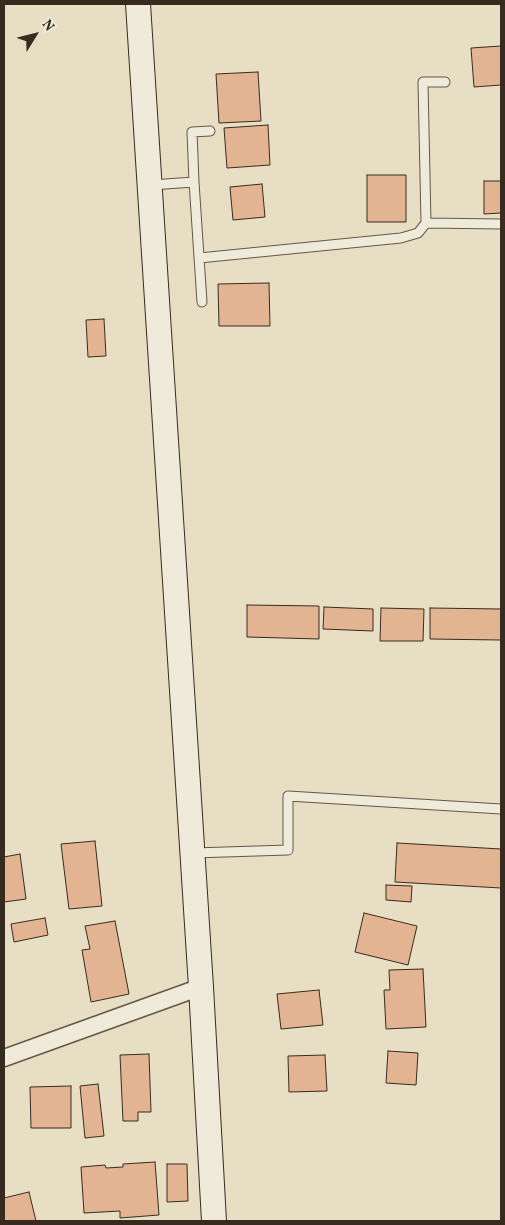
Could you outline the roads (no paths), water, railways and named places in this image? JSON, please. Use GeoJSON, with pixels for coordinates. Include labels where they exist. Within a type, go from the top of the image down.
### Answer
{"type":"FeatureCollection","features":[{"type":"Feature","properties":{"kind":"street"},"geometry":{"type":"LineString","coordinates":[[138,4],[201,987],[214,1221]]}},
{"type":"Feature","properties":{"kind":"street"},"geometry":{"type":"LineString","coordinates":[[4,1058],[201,987]]}},
{"type":"Feature","properties":{"kind":"lane"},"geometry":{"type":"LineString","coordinates":[[199,258],[401,238],[418,233],[426,223],[423,82],[445,82]]}},
{"type":"Feature","properties":{"kind":"lane"},"geometry":{"type":"LineString","coordinates":[[202,302],[192,132],[210,131]]}},
{"type":"Feature","properties":{"kind":"lane"},"geometry":{"type":"LineString","coordinates":[[150,185],[194,182]]}},
{"type":"Feature","properties":{"kind":"lane"},"geometry":{"type":"LineString","coordinates":[[426,223],[501,224]]}},
{"type":"Feature","properties":{"kind":"lane"},"geometry":{"type":"LineString","coordinates":[[192,853],[288,850],[288,796],[501,809]]}}]}
